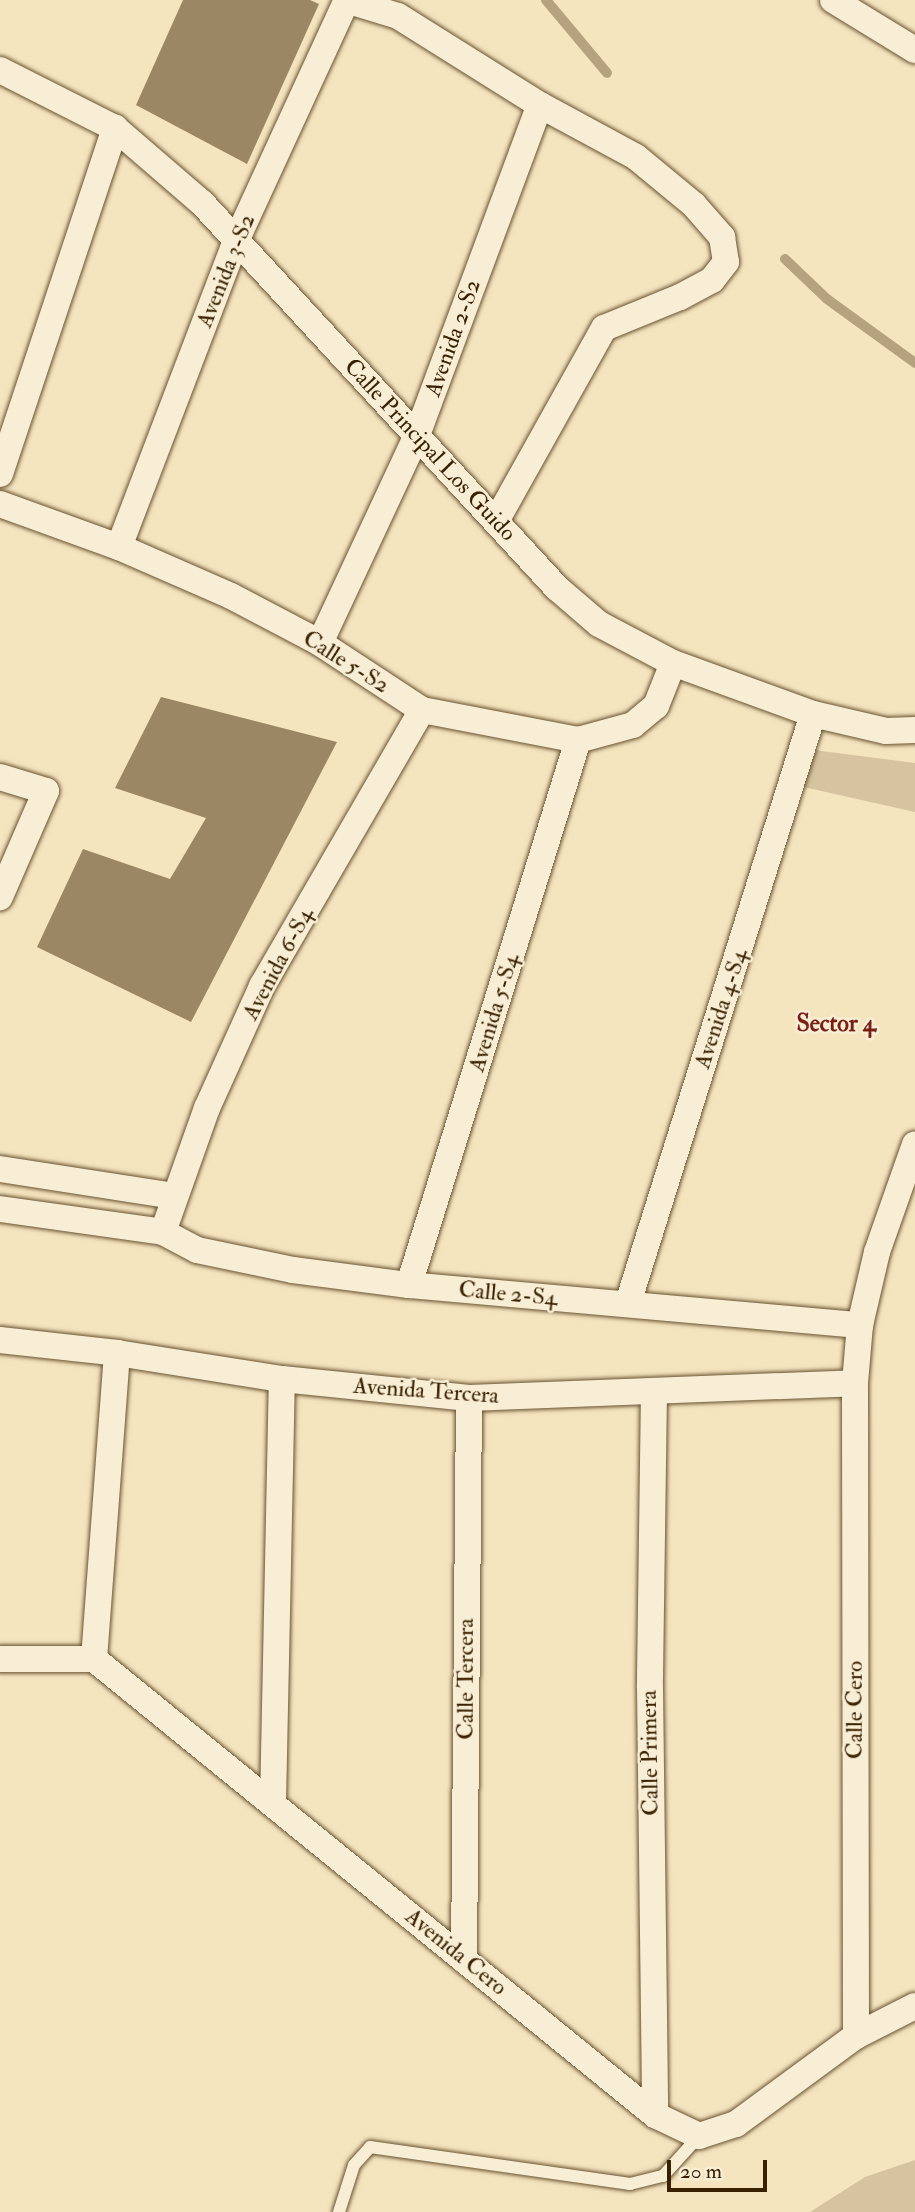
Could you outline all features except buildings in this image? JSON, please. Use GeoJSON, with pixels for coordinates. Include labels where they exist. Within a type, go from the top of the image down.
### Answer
{"type":"FeatureCollection","features":[{"type":"Feature","properties":{"kind":"street"},"geometry":{"type":"LineString","coordinates":[[346,0],[398,16],[540,105],[636,157],[694,205],[722,237],[726,262],[712,280],[680,297],[604,328],[496,522]]}},
{"type":"Feature","properties":{"kind":"street","name":"Avenida 3-S2"},"geometry":{"type":"LineString","coordinates":[[119,547],[236,241],[346,0]]}},
{"type":"Feature","properties":{"kind":"street"},"geometry":{"type":"LineString","coordinates":[[833,0],[915,50]]}},
{"type":"Feature","properties":{"kind":"street","name":"Calle Principal Los Guido"},"geometry":{"type":"LineString","coordinates":[[0,70],[115,128],[202,203],[557,588],[598,624],[673,663],[813,714],[886,731],[915,730]]}},
{"type":"Feature","properties":{"kind":"street","name":"Avenida 2-S2"},"geometry":{"type":"LineString","coordinates":[[320,643],[417,435],[540,105]]}},
{"type":"Feature","properties":{"kind":"street"},"geometry":{"type":"LineString","coordinates":[[0,474],[115,128]]}},
{"type":"Feature","properties":{"kind":"street","name":"Calle 5-S2"},"geometry":{"type":"LineString","coordinates":[[0,504],[119,547],[232,596],[320,643],[422,710],[578,740],[633,725],[656,706],[673,663]]}},
{"type":"Feature","properties":{"kind":"street","name":"Avenida 6-S4"},"geometry":{"type":"LineString","coordinates":[[163,1232],[207,1108],[262,986],[422,710]]}},
{"type":"Feature","properties":{"kind":"street","name":"Avenida 4-S4"},"geometry":{"type":"LineString","coordinates":[[628,1303],[813,714]]}},
{"type":"Feature","properties":{"kind":"street","name":"Avenida 5-S4"},"geometry":{"type":"LineString","coordinates":[[409,1285],[578,740]]}},
{"type":"Feature","properties":{"kind":"street"},"geometry":{"type":"LineString","coordinates":[[0,777],[46,791],[0,897]]}},
{"type":"Feature","properties":{"kind":"street","name":"Calle Cero"},"geometry":{"type":"LineString","coordinates":[[856,2036],[855,1383],[860,1325],[877,1252],[915,1144]]}},
{"type":"Feature","properties":{"kind":"street"},"geometry":{"type":"LineString","coordinates":[[0,1169],[175,1196]]}},
{"type":"Feature","properties":{"kind":"street","name":"Calle 2-S4"},"geometry":{"type":"LineString","coordinates":[[0,1209],[163,1232],[197,1250],[293,1270],[409,1285],[860,1325]]}},
{"type":"Feature","properties":{"kind":"street","name":"Avenida Tercera"},"geometry":{"type":"LineString","coordinates":[[0,1340],[117,1353],[282,1379],[469,1398],[855,1383]]}},
{"type":"Feature","properties":{"kind":"street"},"geometry":{"type":"LineString","coordinates":[[0,1659],[94,1659],[117,1353]]}},
{"type":"Feature","properties":{"kind":"street"},"geometry":{"type":"LineString","coordinates":[[273,1803],[282,1379]]}},
{"type":"Feature","properties":{"kind":"street","name":"Calle Primera"},"geometry":{"type":"LineString","coordinates":[[654,1391],[650,1688],[654,2115]]}},
{"type":"Feature","properties":{"kind":"street","name":"Calle Tercera"},"geometry":{"type":"LineString","coordinates":[[464,1959],[469,1398]]}},
{"type":"Feature","properties":{"kind":"street","name":"Avenida Cero"},"geometry":{"type":"LineString","coordinates":[[94,1659],[654,2115],[699,2136]]}},
{"type":"Feature","properties":{"kind":"street"},"geometry":{"type":"LineString","coordinates":[[699,2136],[736,2124],[856,2036],[915,2006]]}},
{"type":"Feature","properties":{"kind":"lane"},"geometry":{"type":"LineString","coordinates":[[338,2212],[354,2165],[370,2147],[630,2184],[663,2176],[699,2136]]}},
{"type":"Feature","properties":{"kind":"shaded area"},"geometry":{"type":"Polygon","coordinates":[[[806,749],[915,763],[915,812],[799,786],[806,749]]]}},
{"type":"Feature","properties":{"kind":"shaded area"},"geometry":{"type":"Polygon","coordinates":[[[915,2160],[915,2212],[810,2212],[865,2177],[915,2160]]]}},
{"type":"Feature","properties":{"kind":"waterway"},"geometry":{"type":"LineString","coordinates":[[546,0],[607,73]]}},
{"type":"Feature","properties":{"kind":"waterway"},"geometry":{"type":"LineString","coordinates":[[785,259],[827,299],[915,363]]}},
{"type":"Feature","properties":{"kind":"district","name":"Sector 4"},"geometry":{"type":"Point","coordinates":[836,1024]}}]}
